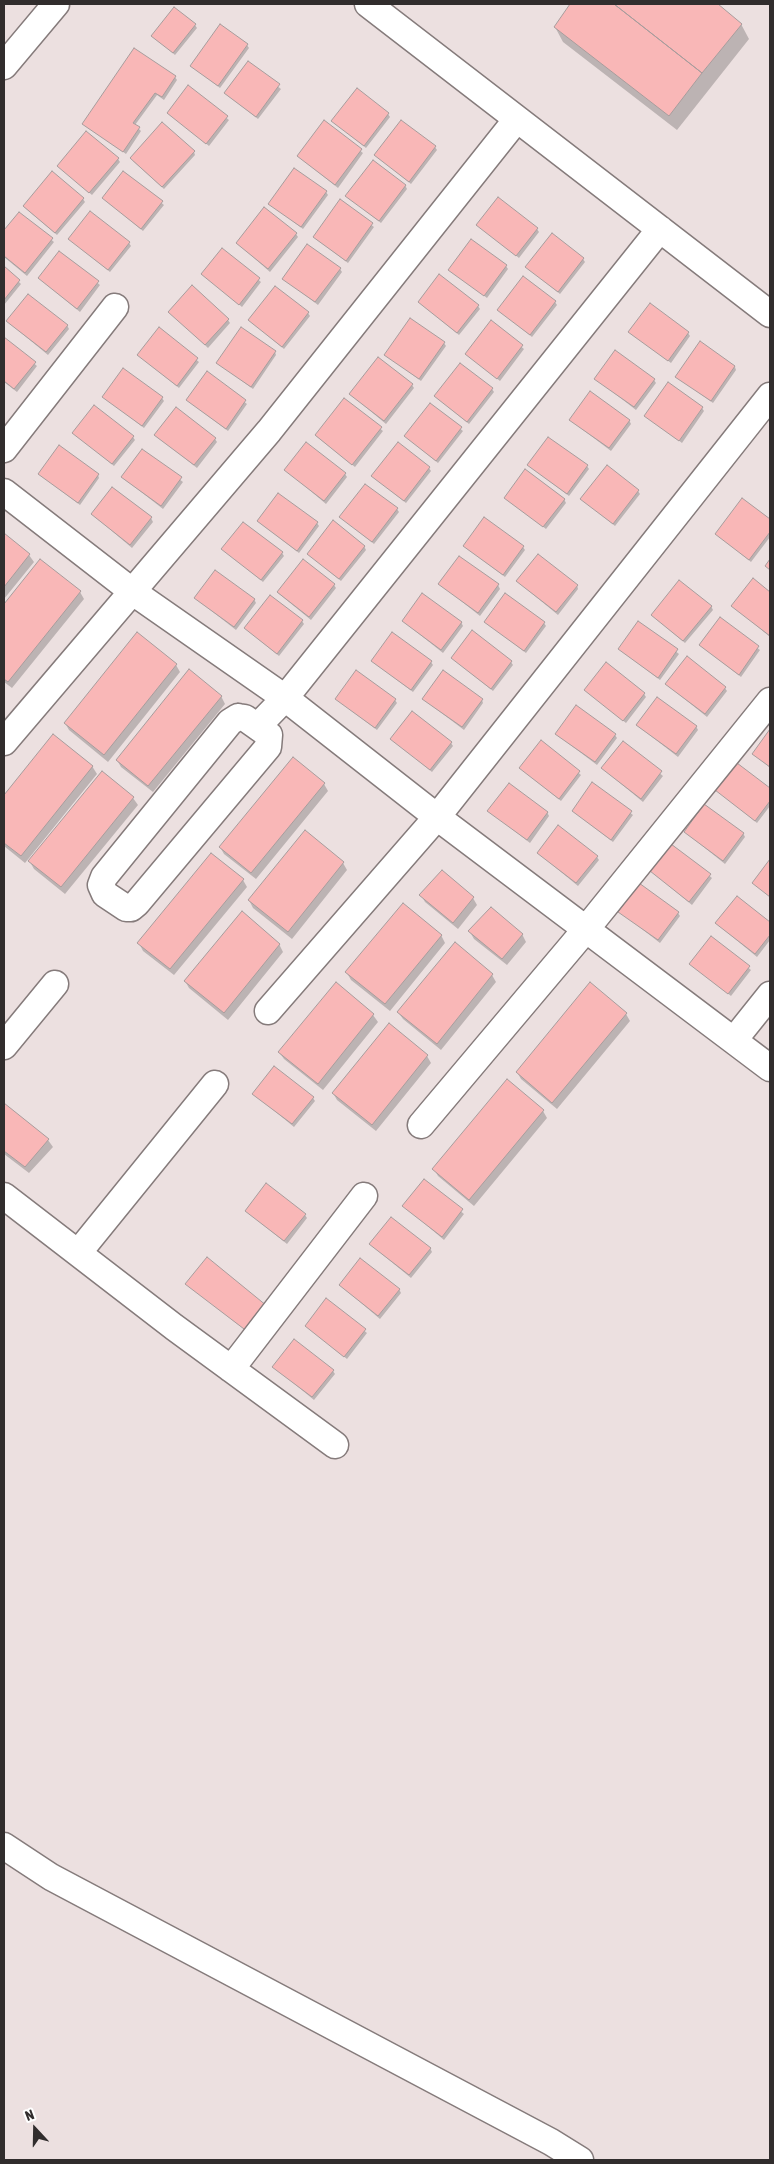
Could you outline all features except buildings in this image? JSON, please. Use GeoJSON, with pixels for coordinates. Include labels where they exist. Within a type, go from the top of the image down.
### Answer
{"type":"FeatureCollection","features":[{"type":"Feature","properties":{"kind":"street"},"geometry":{"type":"LineString","coordinates":[[4,66],[56,4]]}},
{"type":"Feature","properties":{"kind":"street"},"geometry":{"type":"LineString","coordinates":[[368,4],[770,314]]}},
{"type":"Feature","properties":{"kind":"street"},"geometry":{"type":"LineString","coordinates":[[4,742],[134,592],[269,431],[517,119]]}},
{"type":"Feature","properties":{"kind":"street"},"geometry":{"type":"LineString","coordinates":[[258,726],[285,698],[660,229]]}},
{"type":"Feature","properties":{"kind":"street"},"geometry":{"type":"LineString","coordinates":[[4,449],[115,307]]}},
{"type":"Feature","properties":{"kind":"street"},"geometry":{"type":"LineString","coordinates":[[268,1011],[437,816],[770,396]]}},
{"type":"Feature","properties":{"kind":"street"},"geometry":{"type":"LineString","coordinates":[[4,492],[134,592],[285,698],[437,816],[770,1068]]}},
{"type":"Feature","properties":{"kind":"street"},"geometry":{"type":"LineString","coordinates":[[421,1125],[587,928],[770,702]]}},
{"type":"Feature","properties":{"kind":"street"},"geometry":{"type":"LineString","coordinates":[[238,717],[245,718],[258,726],[268,735],[268,746],[137,903],[131,908],[126,908],[105,894],[101,885],[104,877],[230,722],[238,717]]}},
{"type":"Feature","properties":{"kind":"street"},"geometry":{"type":"LineString","coordinates":[[4,1046],[55,984]]}},
{"type":"Feature","properties":{"kind":"street"},"geometry":{"type":"LineString","coordinates":[[734,1040],[770,995]]}},
{"type":"Feature","properties":{"kind":"street"},"geometry":{"type":"LineString","coordinates":[[78,1253],[215,1084]]}},
{"type":"Feature","properties":{"kind":"street"},"geometry":{"type":"LineString","coordinates":[[4,1196],[231,1369],[335,1445]]}},
{"type":"Feature","properties":{"kind":"street"},"geometry":{"type":"LineString","coordinates":[[231,1369],[364,1196]]}},
{"type":"Feature","properties":{"kind":"street"},"geometry":{"type":"LineString","coordinates":[[4,1846],[51,1877],[551,2142],[580,2160]]}}]}
